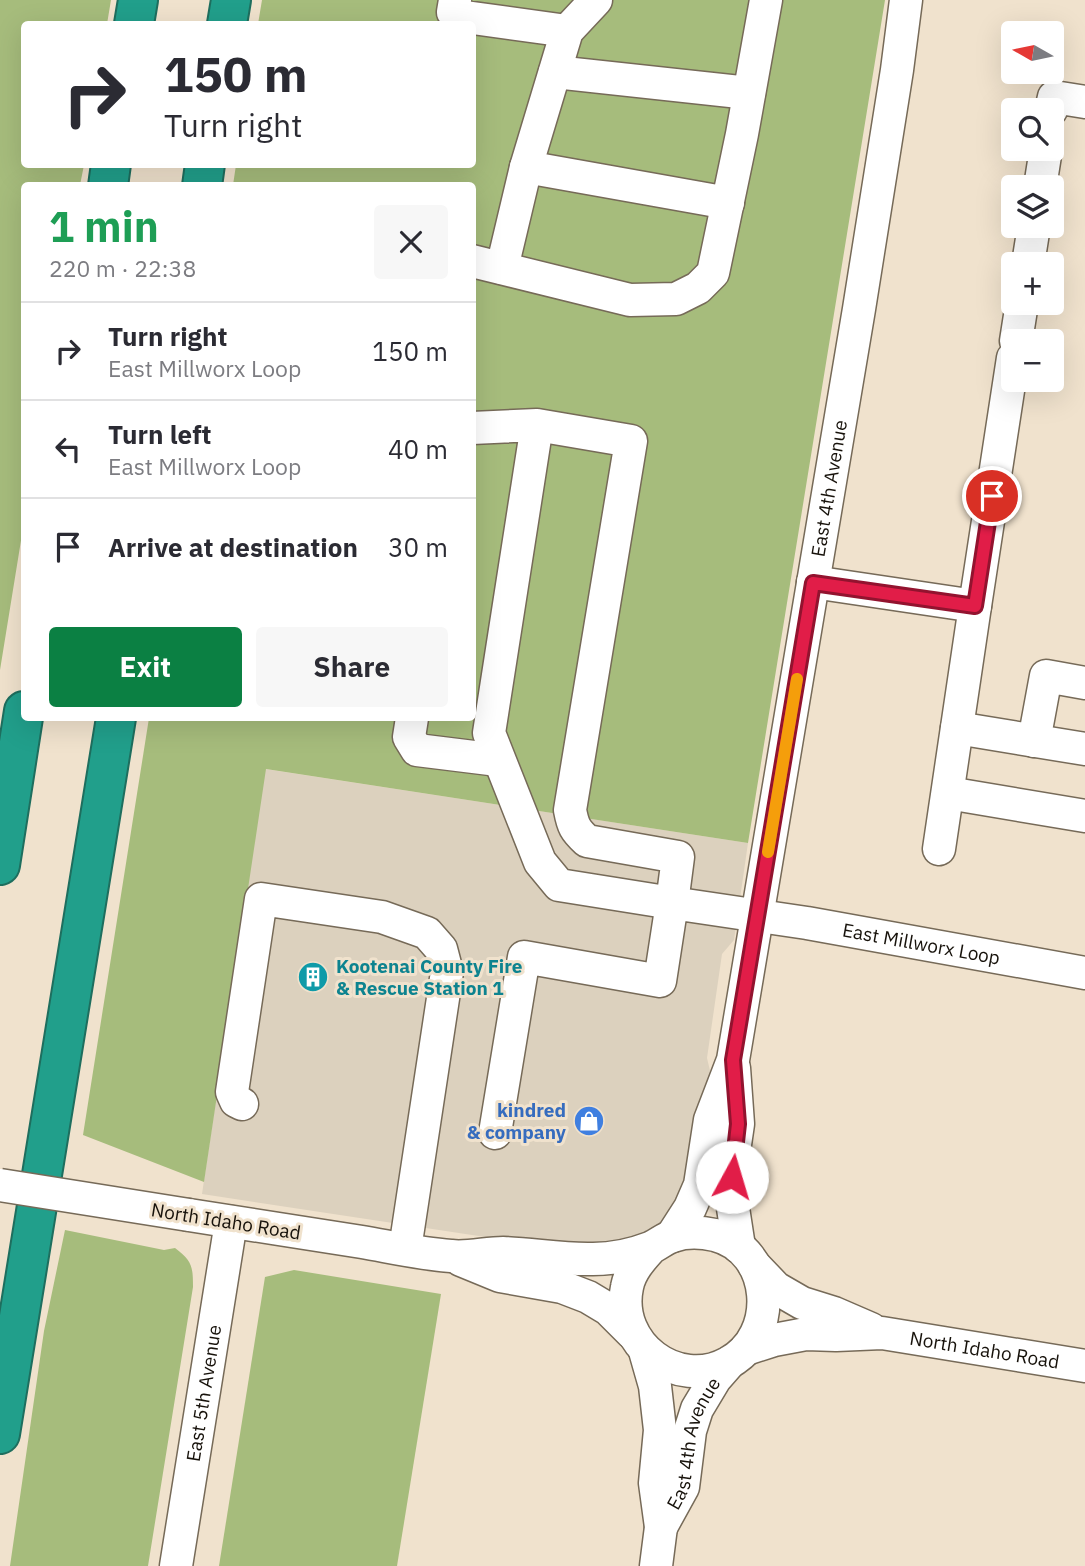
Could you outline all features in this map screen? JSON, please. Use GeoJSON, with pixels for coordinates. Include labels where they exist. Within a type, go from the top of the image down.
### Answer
{"type":"FeatureCollection","features":[{"type":"Feature","properties":{"kind":"highway"},"geometry":{"type":"LineString","coordinates":[[134,21],[138,0]]}},
{"type":"Feature","properties":{"kind":"highway"},"geometry":{"type":"LineString","coordinates":[[228,21],[231,0]]}},
{"type":"Feature","properties":{"kind":"highway"},"geometry":{"type":"LineString","coordinates":[[0,865],[22,721]]}},
{"type":"Feature","properties":{"kind":"highway"},"geometry":{"type":"LineString","coordinates":[[0,1434],[116,721]]}},
{"type":"Feature","properties":{"kind":"street"},"geometry":{"type":"LineString","coordinates":[[455,0],[453,12],[458,16],[567,31]]}},
{"type":"Feature","properties":{"kind":"street"},"geometry":{"type":"LineString","coordinates":[[596,0],[567,31],[526,167],[487,265],[630,300],[676,299],[698,288],[713,273],[766,0]]}},
{"type":"Feature","properties":{"kind":"street","name":"East 4th Avenue"},"geometry":{"type":"LineString","coordinates":[[662,1242],[690,1208],[700,1185],[710,1120],[733,1060],[872,230],[906,0]]}},
{"type":"Feature","properties":{"kind":"street"},"geometry":{"type":"LineString","coordinates":[[555,72],[750,93]]}},
{"type":"Feature","properties":{"kind":"street"},"geometry":{"type":"LineString","coordinates":[[1064,99],[1085,102]]}},
{"type":"Feature","properties":{"kind":"street"},"geometry":{"type":"LineString","coordinates":[[526,167],[728,203]]}},
{"type":"Feature","properties":{"kind":"street"},"geometry":{"type":"LineString","coordinates":[[939,849],[1008,392]]}},
{"type":"Feature","properties":{"kind":"street"},"geometry":{"type":"LineString","coordinates":[[476,428],[537,425],[631,441],[570,810],[576,832],[587,841],[678,857],[660,981],[524,957],[495,1133]]}},
{"type":"Feature","properties":{"kind":"street","name":"East Millworx Loop"},"geometry":{"type":"LineString","coordinates":[[537,425],[489,733],[540,862],[559,885],[758,915],[1085,973]]}},
{"type":"Feature","properties":{"kind":"street"},"geometry":{"type":"LineString","coordinates":[[813,583],[975,606]]}},
{"type":"Feature","properties":{"kind":"street"},"geometry":{"type":"LineString","coordinates":[[1034,741],[1046,676],[1085,683]]}},
{"type":"Feature","properties":{"kind":"street"},"geometry":{"type":"LineString","coordinates":[[412,721],[409,737],[417,750],[499,760]]}},
{"type":"Feature","properties":{"kind":"street"},"geometry":{"type":"LineString","coordinates":[[957,728],[1085,749]]}},
{"type":"Feature","properties":{"kind":"street"},"geometry":{"type":"LineString","coordinates":[[948,793],[1085,816]]}},
{"type":"Feature","properties":{"kind":"street"},"geometry":{"type":"LineString","coordinates":[[521,812],[571,796]]}},
{"type":"Feature","properties":{"kind":"street"},"geometry":{"type":"LineString","coordinates":[[242,1104],[236,1101],[232,1092],[261,899],[382,917],[428,933],[442,948],[447,972],[405,1249]]}},
{"type":"Feature","properties":{"kind":"street","name":"East 4th Avenue"},"geometry":{"type":"LineString","coordinates":[[733,1060],[738,1124],[731,1195],[747,1256]]}},
{"type":"Feature","properties":{"kind":"street","name":"North Idaho Road"},"geometry":{"type":"LineString","coordinates":[[0,1185],[453,1256],[502,1253],[593,1259],[619,1257],[662,1242]]}},
{"type":"Feature","properties":{"kind":"street","name":"East 5th Avenue"},"geometry":{"type":"LineString","coordinates":[[176,1566],[231,1222]]}},
{"type":"Feature","properties":{"kind":"street"},"geometry":{"type":"LineString","coordinates":[[695,1232],[718,1236],[747,1256],[763,1286],[765,1309],[759,1331],[738,1356],[708,1371],[685,1371],[664,1365],[639,1342],[626,1311],[627,1287],[636,1265],[662,1242],[695,1232]]}},
{"type":"Feature","properties":{"kind":"street","name":"North Idaho Road"},"geometry":{"type":"LineString","coordinates":[[453,1256],[500,1276],[562,1287],[588,1297],[608,1309],[639,1342]]}},
{"type":"Feature","properties":{"kind":"street","name":"North Idaho Road"},"geometry":{"type":"LineString","coordinates":[[747,1256],[776,1288],[802,1303],[882,1333]]}},
{"type":"Feature","properties":{"kind":"street","name":"North Idaho Road"},"geometry":{"type":"LineString","coordinates":[[738,1356],[774,1340],[806,1334],[882,1333],[1085,1366]]}},
{"type":"Feature","properties":{"kind":"street","name":"East 4th Avenue"},"geometry":{"type":"LineString","coordinates":[[639,1342],[655,1386],[660,1430],[655,1483],[661,1527],[656,1566]]}},
{"type":"Feature","properties":{"kind":"street","name":"East 4th Avenue"},"geometry":{"type":"LineString","coordinates":[[661,1527],[683,1487],[690,1431],[697,1409],[715,1379],[738,1356]]}},
{"type":"Feature","properties":{"kind":"shaded area"},"geometry":{"type":"Polygon","coordinates":[[[265,769],[748,843],[734,940],[722,954],[707,1058],[711,1075],[687,1187],[658,1232],[578,1251],[202,1194],[265,769]]]}},
{"type":"Feature","properties":{"kind":"green space"},"geometry":{"type":"Polygon","coordinates":[[[0,0],[111,0],[108,21],[21,21],[21,168],[83,168],[81,182],[21,182],[21,540],[0,670],[0,0]]]}},
{"type":"Feature","properties":{"kind":"green space"},"geometry":{"type":"Polygon","coordinates":[[[262,0],[885,0],[748,843],[266,769],[204,1182],[83,1135],[149,721],[476,721],[476,182],[233,182],[236,168],[476,168],[476,21],[258,21],[262,0]]]}},
{"type":"Feature","properties":{"kind":"green space"},"geometry":{"type":"Polygon","coordinates":[[[65,1230],[164,1250],[175,1248],[185,1257],[192,1269],[193,1287],[148,1566],[10,1566],[44,1331],[65,1230]]]}},
{"type":"Feature","properties":{"kind":"green space"},"geometry":{"type":"Polygon","coordinates":[[[294,1270],[441,1294],[397,1566],[219,1566],[265,1277],[294,1270]]]}},
{"type":"Feature","properties":{"kind":"slow traffic"},"geometry":{"type":"LineString","coordinates":[[768,852],[797,679]]}},
{"type":"Feature","properties":{"kind":"place","name":"Kootenai County Fire & Rescue Station 1"},"geometry":{"type":"Point","coordinates":[313,977]}},
{"type":"Feature","properties":{"kind":"place","name":"kindred & company"},"geometry":{"type":"Point","coordinates":[589,1121]}},
{"type":"Feature","properties":{"kind":"route"},"geometry":{"type":"LineString","coordinates":[[732,1177],[738,1124],[733,1060],[813,583],[975,606],[992,496]]}}]}
